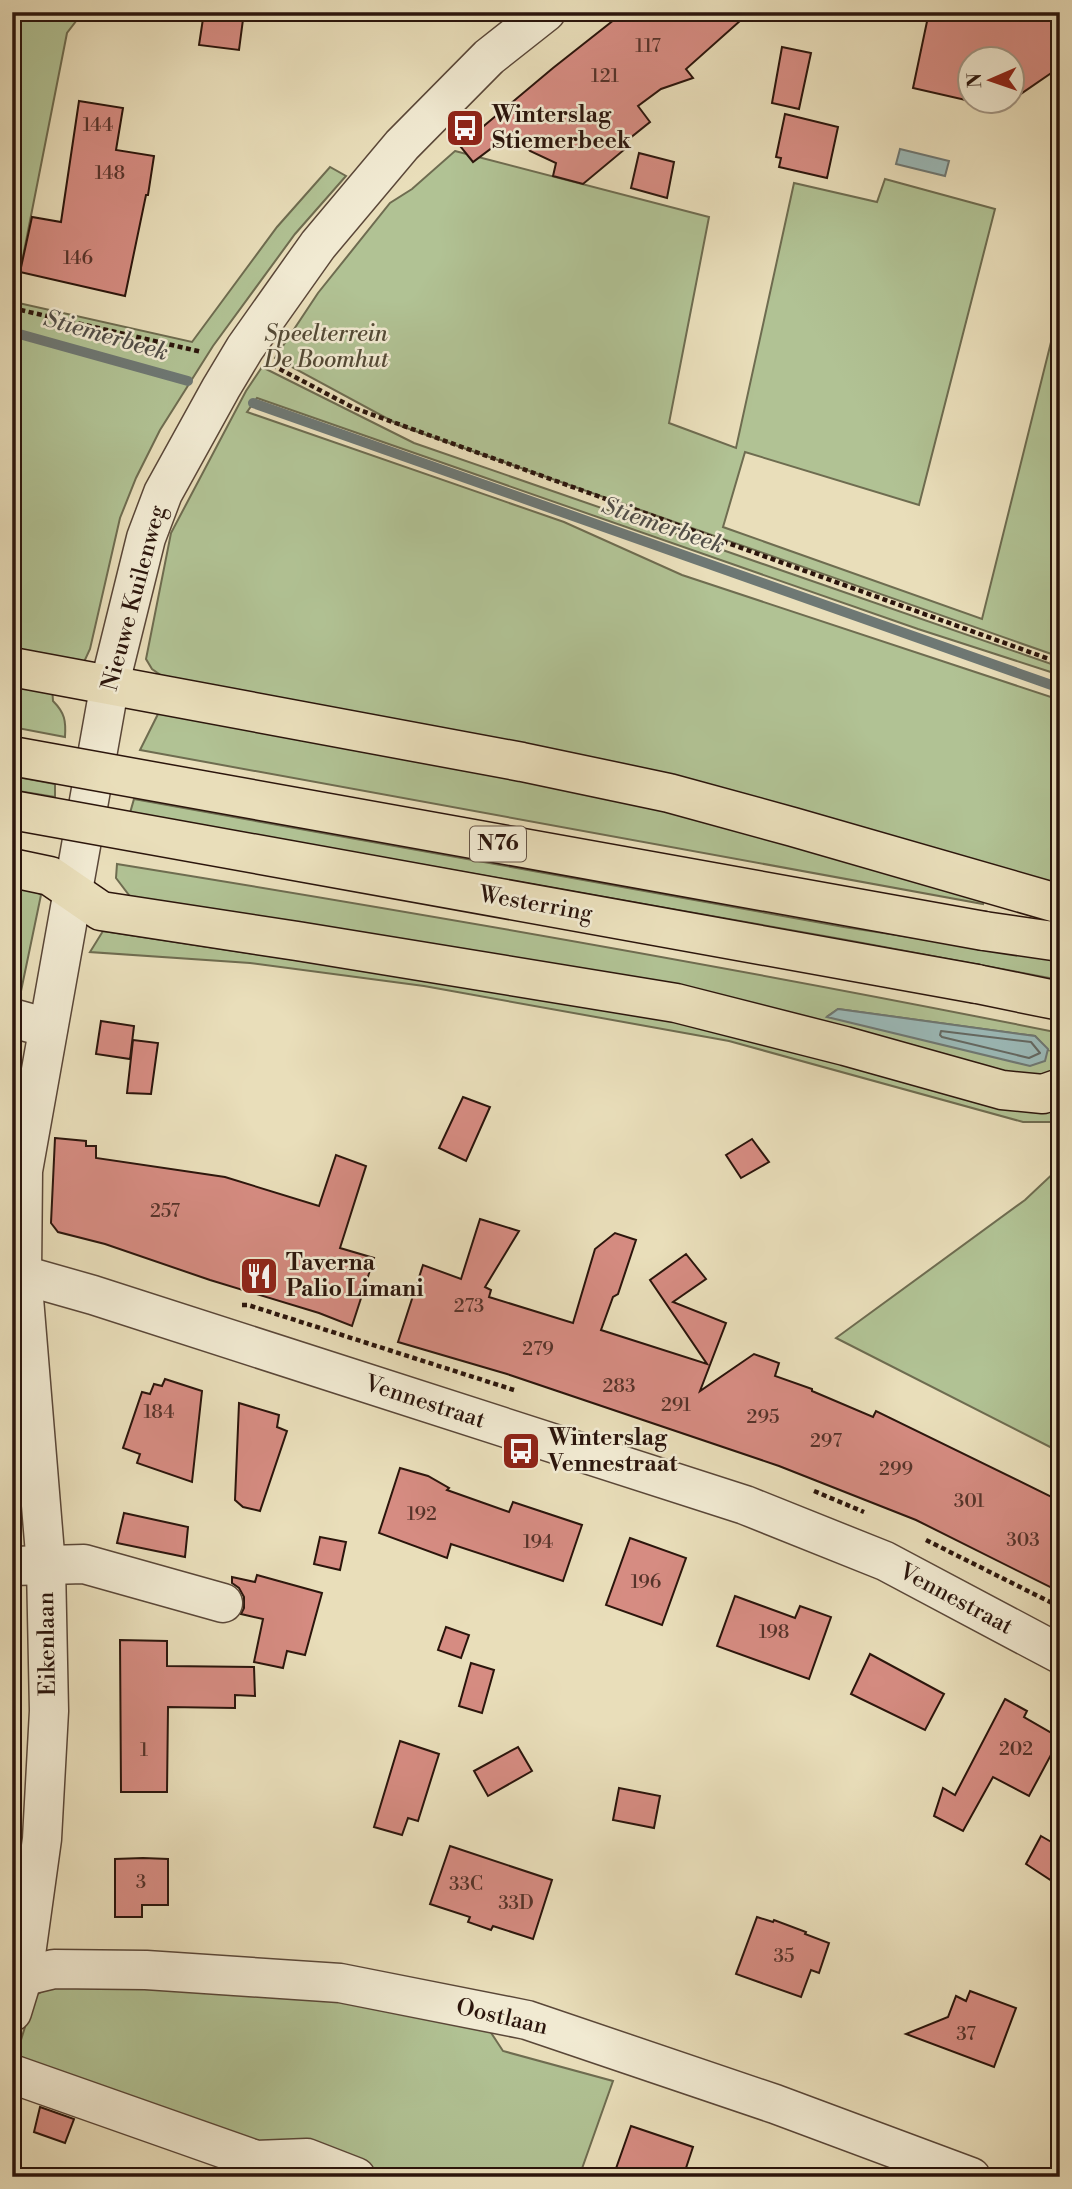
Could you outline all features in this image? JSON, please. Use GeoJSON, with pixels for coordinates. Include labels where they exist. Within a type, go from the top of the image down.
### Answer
{"type":"FeatureCollection","features":[{"type":"Feature","properties":{"kind":"highway"},"geometry":{"type":"LineString","coordinates":[[12,667],[110,683],[522,762],[669,793],[1060,904]]}},
{"type":"Feature","properties":{"kind":"highway","name":"N76"},"geometry":{"type":"LineString","coordinates":[[12,756],[984,931],[1060,942]]}},
{"type":"Feature","properties":{"kind":"highway","name":"Westerring"},"geometry":{"type":"LineString","coordinates":[[12,810],[977,984],[1060,1002]]}},
{"type":"Feature","properties":{"kind":"highway"},"geometry":{"type":"LineString","coordinates":[[12,868],[50,876],[101,911],[297,940],[676,1003],[1002,1090],[1043,1094],[1060,1088]]}},
{"type":"Feature","properties":{"kind":"street","name":"Nieuwe Kuilenweg"},"geometry":{"type":"LineString","coordinates":[[17,1273],[23,1171],[110,683],[146,538],[163,493],[245,348],[318,245],[401,145],[489,57],[546,12]]}},
{"type":"Feature","properties":{"kind":"street"},"geometry":{"type":"LineString","coordinates":[[12,1018],[48,1028]]}},
{"type":"Feature","properties":{"kind":"street","name":"Eikenlaan"},"geometry":{"type":"LineString","coordinates":[[12,2012],[42,1839],[49,1712],[29,1566],[17,1273]]}},
{"type":"Feature","properties":{"kind":"street","name":"Vennestraat"},"geometry":{"type":"LineString","coordinates":[[17,1273],[93,1295],[745,1505],[885,1561],[1060,1654]]}},
{"type":"Feature","properties":{"kind":"street"},"geometry":{"type":"LineString","coordinates":[[29,1566],[84,1564],[223,1603]]}},
{"type":"Feature","properties":{"kind":"street","name":"Oostlaan"},"geometry":{"type":"LineString","coordinates":[[18,1978],[54,1969],[146,1970],[340,1983],[527,2020],[775,2104],[930,2169],[971,2177]]}},
{"type":"Feature","properties":{"kind":"street"},"geometry":{"type":"LineString","coordinates":[[12,2074],[256,2160],[306,2158],[356,2177]]}},
{"type":"Feature","properties":{"kind":"path"},"geometry":{"type":"LineString","coordinates":[[12,308],[210,354]]}},
{"type":"Feature","properties":{"kind":"path"},"geometry":{"type":"LineString","coordinates":[[265,361],[354,408],[1060,663]]}},
{"type":"Feature","properties":{"kind":"green space"},"geometry":{"type":"Polygon","coordinates":[[[12,12],[83,12],[67,33],[14,302],[192,342],[277,227],[330,167],[346,176],[295,234],[213,346],[160,430],[120,518],[90,649],[84,662],[12,658],[12,12]]]}},
{"type":"Feature","properties":{"kind":"green space","name":"Speelterrein De Boomhut"},"geometry":{"type":"Polygon","coordinates":[[[455,151],[709,217],[669,423],[736,448],[794,183],[877,202],[885,179],[995,209],[919,505],[745,452],[723,527],[982,619],[1060,306],[1060,657],[401,426],[275,358],[318,293],[390,203],[412,189],[455,151]]]}},
{"type":"Feature","properties":{"kind":"green space"},"geometry":{"type":"Polygon","coordinates":[[[262,367],[414,443],[1060,667],[1060,675],[918,629],[257,398],[247,412],[564,522],[682,575],[1060,700],[1060,890],[165,678],[152,669],[146,659],[171,533],[246,391],[262,367]]]}},
{"type":"Feature","properties":{"kind":"green space"},"geometry":{"type":"Polygon","coordinates":[[[12,679],[52,686],[53,701],[64,718],[65,737],[12,727],[12,679]]]}},
{"type":"Feature","properties":{"kind":"green space"},"geometry":{"type":"Polygon","coordinates":[[[163,704],[562,782],[984,898],[983,904],[140,750],[163,704]]]}},
{"type":"Feature","properties":{"kind":"green space"},"geometry":{"type":"Polygon","coordinates":[[[12,776],[55,784],[55,797],[12,790],[12,776]]]}},
{"type":"Feature","properties":{"kind":"green space"},"geometry":{"type":"Polygon","coordinates":[[[134,799],[844,927],[1060,960],[1060,980],[130,813],[134,799]]]}},
{"type":"Feature","properties":{"kind":"green space"},"geometry":{"type":"Polygon","coordinates":[[[117,864],[235,883],[707,965],[1060,1033],[1060,1072],[1032,1078],[132,899],[116,878],[117,864]],[[838,1009],[828,1016],[1048,1050],[1035,1036],[838,1009]]]}},
{"type":"Feature","properties":{"kind":"green space"},"geometry":{"type":"Polygon","coordinates":[[[12,881],[30,887],[41,895],[20,996],[14,993],[12,881]]]}},
{"type":"Feature","properties":{"kind":"green space"},"geometry":{"type":"Polygon","coordinates":[[[103,931],[671,1017],[1060,1101],[1060,1122],[1023,1122],[729,1041],[424,986],[250,963],[90,952],[103,931]]]}},
{"type":"Feature","properties":{"kind":"green space"},"geometry":{"type":"Polygon","coordinates":[[[1060,1167],[1060,1452],[836,1338],[1025,1200],[1060,1167]]]}},
{"type":"Feature","properties":{"kind":"green space"},"geometry":{"type":"Polygon","coordinates":[[[56,1985],[344,1997],[484,2022],[503,2051],[613,2081],[579,2177],[382,2177],[379,2172],[351,2157],[250,2147],[15,2059],[35,1995],[56,1985]]]}},
{"type":"Feature","properties":{"kind":"water"},"geometry":{"type":"Polygon","coordinates":[[[900,149],[949,161],[945,176],[896,164],[900,149]]]}},
{"type":"Feature","properties":{"kind":"water"},"geometry":{"type":"Polygon","coordinates":[[[838,1009],[1035,1036],[1048,1049],[1045,1061],[1030,1066],[827,1017],[838,1009]]]}},
{"type":"Feature","properties":{"kind":"building"},"geometry":{"type":"Polygon","coordinates":[[[204,12],[244,12],[239,50],[199,45],[204,12]]]}},
{"type":"Feature","properties":{"kind":"building"},"geometry":{"type":"Polygon","coordinates":[[[624,12],[750,12],[686,69],[693,78],[661,89],[638,106],[650,122],[619,147],[625,149],[583,184],[553,176],[556,163],[530,151],[513,132],[473,162],[460,146],[624,12]]]}},
{"type":"Feature","properties":{"kind":"building"},"geometry":{"type":"Polygon","coordinates":[[[929,12],[1060,12],[1060,67],[1026,90],[1026,46],[956,46],[956,98],[913,88],[929,12]]]}},
{"type":"Feature","properties":{"kind":"building"},"geometry":{"type":"Polygon","coordinates":[[[782,47],[811,53],[799,109],[772,103],[782,47]]]}},
{"type":"Feature","properties":{"kind":"building"},"geometry":{"type":"Polygon","coordinates":[[[79,101],[123,108],[116,150],[154,156],[125,296],[20,272],[32,217],[61,222],[79,101]]]}},
{"type":"Feature","properties":{"kind":"building"},"geometry":{"type":"Polygon","coordinates":[[[785,114],[838,127],[827,178],[779,167],[781,158],[776,157],[785,114]]]}},
{"type":"Feature","properties":{"kind":"building"},"geometry":{"type":"Polygon","coordinates":[[[639,153],[674,162],[667,198],[631,188],[639,153]]]}},
{"type":"Feature","properties":{"kind":"building"},"geometry":{"type":"Polygon","coordinates":[[[101,1021],[134,1026],[130,1059],[96,1054],[101,1021]]]}},
{"type":"Feature","properties":{"kind":"building"},"geometry":{"type":"Polygon","coordinates":[[[133,1040],[158,1043],[151,1094],[127,1093],[133,1040]]]}},
{"type":"Feature","properties":{"kind":"building"},"geometry":{"type":"Polygon","coordinates":[[[463,1097],[490,1107],[466,1161],[439,1148],[463,1097]]]}},
{"type":"Feature","properties":{"kind":"building"},"geometry":{"type":"Polygon","coordinates":[[[55,1138],[86,1141],[86,1146],[96,1146],[96,1158],[225,1177],[319,1206],[336,1155],[366,1166],[340,1248],[374,1258],[352,1326],[105,1244],[58,1232],[51,1223],[55,1138]]]}},
{"type":"Feature","properties":{"kind":"building"},"geometry":{"type":"Polygon","coordinates":[[[752,1139],[769,1162],[741,1178],[726,1155],[752,1139]]]}},
{"type":"Feature","properties":{"kind":"building"},"geometry":{"type":"Polygon","coordinates":[[[480,1219],[519,1231],[485,1287],[491,1290],[489,1297],[573,1323],[595,1249],[615,1233],[636,1240],[618,1294],[613,1297],[601,1330],[707,1364],[650,1280],[686,1254],[706,1279],[673,1302],[726,1323],[700,1391],[754,1354],[779,1363],[775,1376],[812,1389],[873,1417],[876,1411],[1060,1501],[1060,1592],[916,1520],[779,1466],[507,1374],[398,1342],[423,1265],[461,1279],[480,1219]]]}},
{"type":"Feature","properties":{"kind":"building"},"geometry":{"type":"Polygon","coordinates":[[[165,1379],[202,1391],[192,1482],[137,1463],[140,1454],[123,1448],[142,1392],[150,1394],[154,1384],[162,1386],[165,1379]]]}},
{"type":"Feature","properties":{"kind":"building"},"geometry":{"type":"Polygon","coordinates":[[[239,1403],[279,1415],[277,1427],[287,1431],[260,1511],[243,1507],[235,1500],[239,1403]]]}},
{"type":"Feature","properties":{"kind":"building"},"geometry":{"type":"Polygon","coordinates":[[[400,1468],[428,1476],[449,1488],[447,1490],[509,1512],[513,1502],[582,1525],[563,1581],[451,1544],[447,1558],[379,1533],[400,1468]]]}},
{"type":"Feature","properties":{"kind":"building"},"geometry":{"type":"Polygon","coordinates":[[[124,1513],[188,1527],[185,1557],[117,1543],[124,1513]]]}},
{"type":"Feature","properties":{"kind":"building"},"geometry":{"type":"Polygon","coordinates":[[[320,1537],[346,1542],[340,1570],[314,1564],[320,1537]]]}},
{"type":"Feature","properties":{"kind":"building"},"geometry":{"type":"Polygon","coordinates":[[[630,1538],[686,1558],[662,1625],[606,1605],[630,1538]]]}},
{"type":"Feature","properties":{"kind":"building"},"geometry":{"type":"Polygon","coordinates":[[[257,1575],[322,1593],[305,1655],[287,1651],[283,1668],[254,1662],[263,1619],[241,1614],[244,1597],[232,1583],[232,1577],[255,1582],[257,1575]]]}},
{"type":"Feature","properties":{"kind":"building"},"geometry":{"type":"Polygon","coordinates":[[[735,1596],[795,1618],[800,1606],[831,1617],[809,1679],[717,1646],[735,1596]]]}},
{"type":"Feature","properties":{"kind":"building"},"geometry":{"type":"Polygon","coordinates":[[[446,1627],[469,1635],[461,1658],[438,1650],[446,1627]]]}},
{"type":"Feature","properties":{"kind":"building"},"geometry":{"type":"Polygon","coordinates":[[[120,1640],[167,1641],[167,1666],[254,1667],[255,1696],[235,1695],[235,1708],[168,1707],[167,1792],[121,1792],[120,1640]]]}},
{"type":"Feature","properties":{"kind":"building"},"geometry":{"type":"Polygon","coordinates":[[[870,1654],[944,1694],[925,1730],[851,1694],[870,1654]]]}},
{"type":"Feature","properties":{"kind":"building"},"geometry":{"type":"Polygon","coordinates":[[[471,1663],[494,1670],[482,1713],[459,1706],[471,1663]]]}},
{"type":"Feature","properties":{"kind":"building"},"geometry":{"type":"Polygon","coordinates":[[[1005,1699],[1027,1711],[1024,1717],[1060,1738],[1029,1796],[993,1777],[963,1831],[934,1816],[943,1788],[955,1795],[1005,1699]]]}},
{"type":"Feature","properties":{"kind":"building"},"geometry":{"type":"Polygon","coordinates":[[[400,1741],[439,1754],[418,1821],[408,1818],[402,1835],[374,1827],[400,1741]]]}},
{"type":"Feature","properties":{"kind":"building"},"geometry":{"type":"Polygon","coordinates":[[[518,1747],[532,1771],[488,1796],[474,1771],[518,1747]]]}},
{"type":"Feature","properties":{"kind":"building"},"geometry":{"type":"Polygon","coordinates":[[[619,1788],[660,1796],[654,1828],[613,1820],[619,1788]]]}},
{"type":"Feature","properties":{"kind":"building"},"geometry":{"type":"Polygon","coordinates":[[[1041,1836],[1060,1847],[1060,1867],[1052,1881],[1026,1864],[1041,1836]]]}},
{"type":"Feature","properties":{"kind":"building"},"geometry":{"type":"Polygon","coordinates":[[[450,1846],[552,1880],[533,1939],[493,1926],[491,1930],[468,1922],[470,1917],[430,1904],[450,1846]]]}},
{"type":"Feature","properties":{"kind":"building"},"geometry":{"type":"Polygon","coordinates":[[[115,1859],[168,1859],[168,1905],[142,1905],[142,1917],[115,1917],[115,1859]]]}},
{"type":"Feature","properties":{"kind":"building"},"geometry":{"type":"Polygon","coordinates":[[[757,1917],[773,1922],[774,1920],[829,1943],[819,1973],[811,1970],[801,1997],[736,1974],[757,1917]]]}},
{"type":"Feature","properties":{"kind":"building"},"geometry":{"type":"Polygon","coordinates":[[[970,1991],[1016,2008],[994,2067],[906,2034],[948,2017],[956,1996],[966,2001],[970,1991]]]}},
{"type":"Feature","properties":{"kind":"building"},"geometry":{"type":"Polygon","coordinates":[[[40,2107],[74,2119],[65,2143],[34,2132],[40,2107]]]}},
{"type":"Feature","properties":{"kind":"building"},"geometry":{"type":"Polygon","coordinates":[[[631,2126],[693,2147],[683,2177],[613,2177],[631,2126]]]}},
{"type":"Feature","properties":{"kind":"waterway","name":"Stiemerbeek"},"geometry":{"type":"LineString","coordinates":[[12,332],[188,381]]}},
{"type":"Feature","properties":{"kind":"waterway","name":"Stiemerbeek"},"geometry":{"type":"LineString","coordinates":[[253,403],[1060,688]]}},
{"type":"Feature","properties":{"kind":"place","name":"Winterslag Stiemerbeek"},"geometry":{"type":"Point","coordinates":[465,128]}},
{"type":"Feature","properties":{"kind":"place","name":"Taverna Palio Limani"},"geometry":{"type":"Point","coordinates":[259,1276]}},
{"type":"Feature","properties":{"kind":"place","name":"Winterslag Vennestraat"},"geometry":{"type":"Point","coordinates":[521,1451]}}]}
